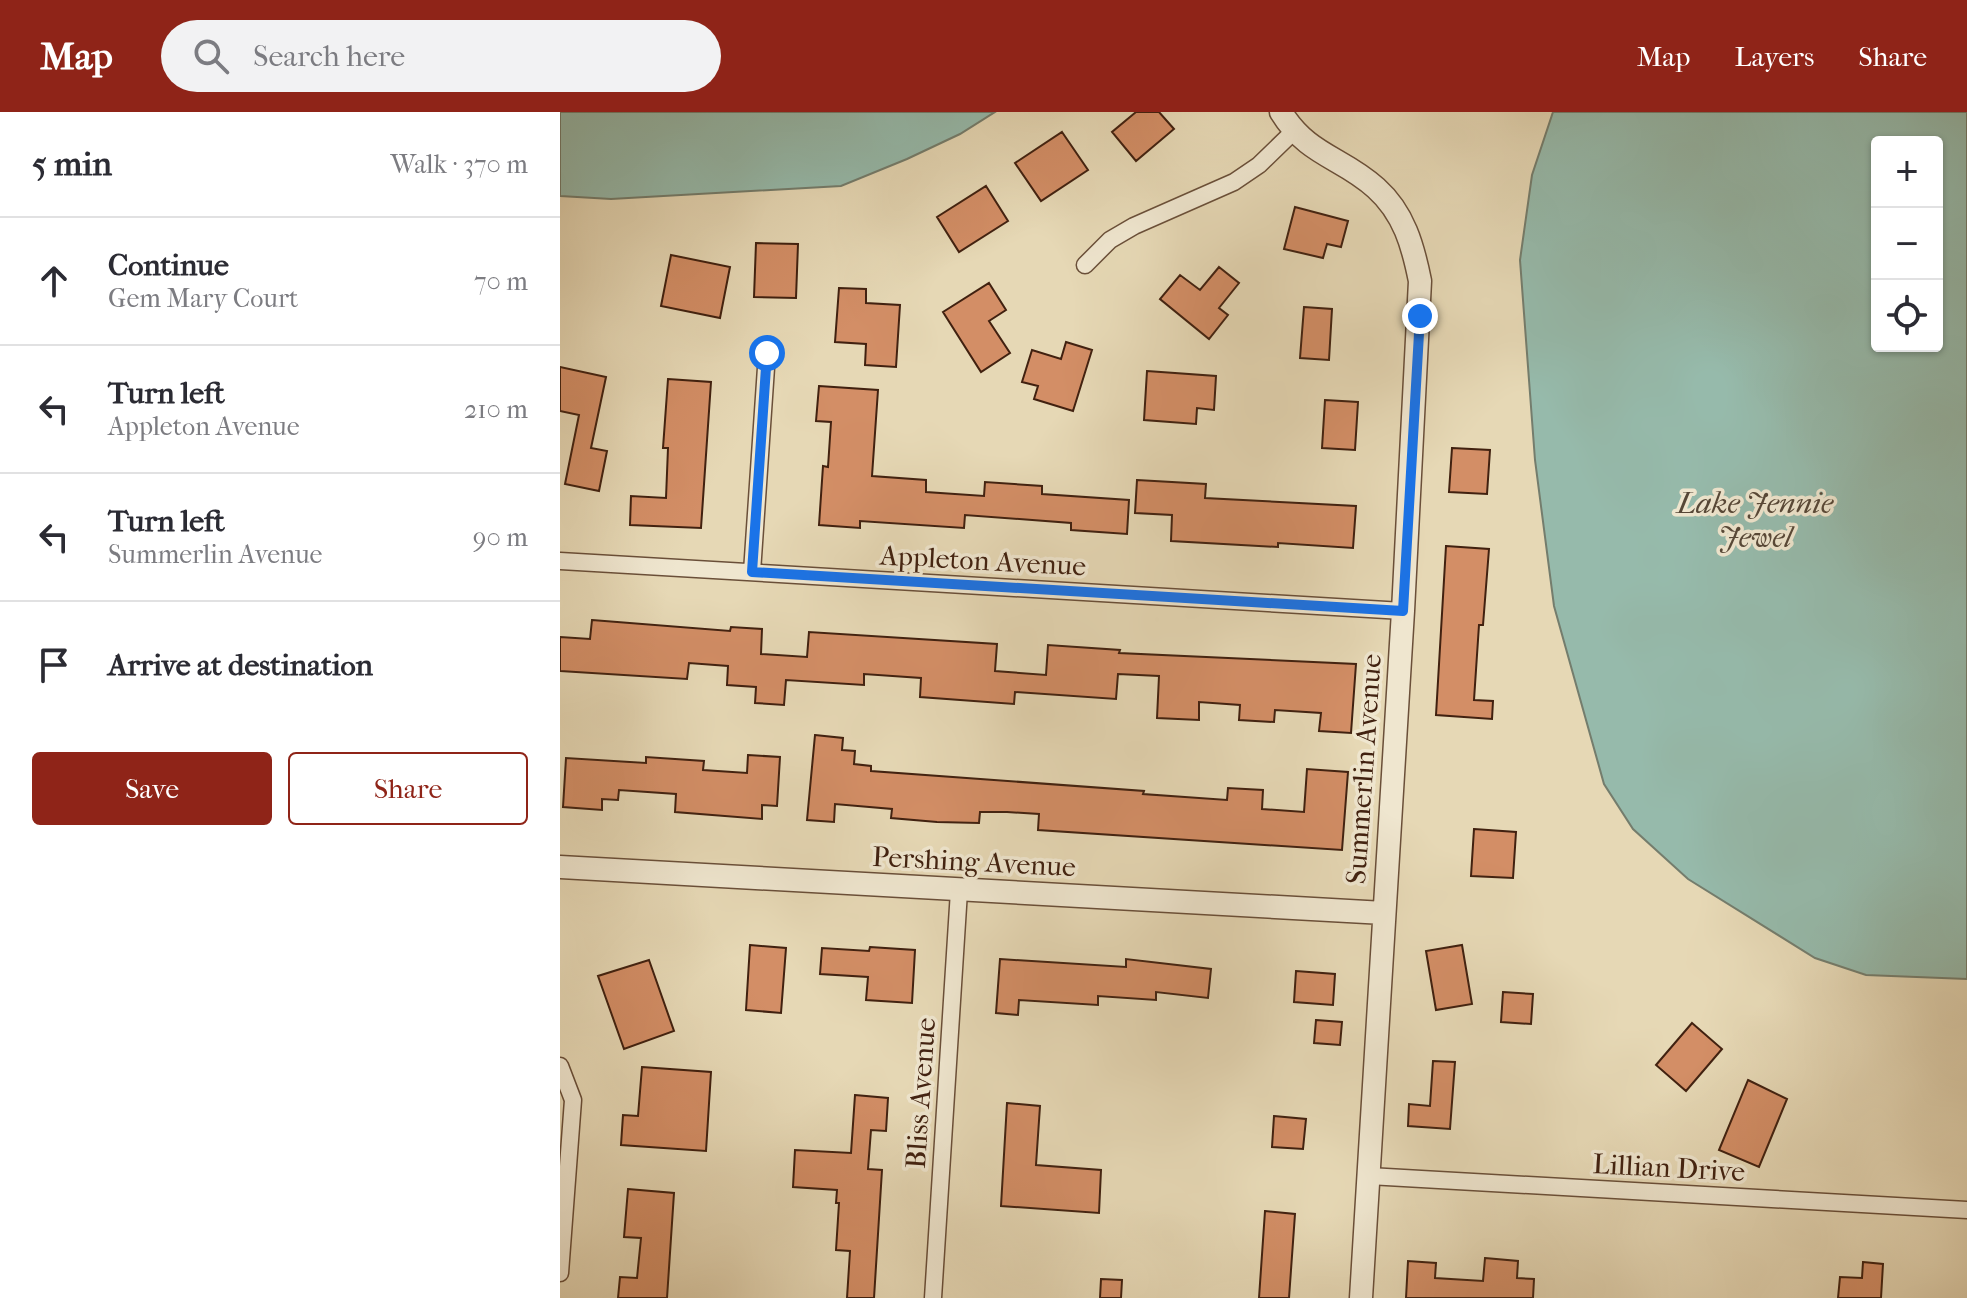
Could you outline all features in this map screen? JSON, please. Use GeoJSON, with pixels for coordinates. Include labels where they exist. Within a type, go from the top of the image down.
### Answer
{"type":"FeatureCollection","features":[{"type":"Feature","properties":{"kind":"street","name":"Summerlin Avenue"},"geometry":{"type":"LineString","coordinates":[[1281,112],[1293,132],[1309,146],[1375,187],[1398,212],[1408,233],[1420,281],[1361,1298]]}},
{"type":"Feature","properties":{"kind":"street"},"geometry":{"type":"LineString","coordinates":[[1085,265],[1110,240],[1134,226],[1234,182],[1259,165],[1293,132]]}},
{"type":"Feature","properties":{"kind":"street"},"geometry":{"type":"LineString","coordinates":[[752,572],[767,353]]}},
{"type":"Feature","properties":{"kind":"street","name":"Appleton Avenue"},"geometry":{"type":"LineString","coordinates":[[560,561],[1403,611]]}},
{"type":"Feature","properties":{"kind":"street","name":"Pershing Avenue"},"geometry":{"type":"LineString","coordinates":[[560,867],[1384,913]]}},
{"type":"Feature","properties":{"kind":"street","name":"Bliss Avenue"},"geometry":{"type":"LineString","coordinates":[[933,1298],[959,891]]}},
{"type":"Feature","properties":{"kind":"street"},"geometry":{"type":"LineString","coordinates":[[560,1066],[573,1100],[560,1273]]}},
{"type":"Feature","properties":{"kind":"street","name":"Lillian Drive"},"geometry":{"type":"LineString","coordinates":[[1369,1176],[1967,1210]]}},
{"type":"Feature","properties":{"kind":"water"},"geometry":{"type":"Polygon","coordinates":[[[560,112],[995,112],[960,134],[841,186],[611,199],[560,196],[560,112]]]}},
{"type":"Feature","properties":{"kind":"water","name":"Lake Jennie Jewel"},"geometry":{"type":"Polygon","coordinates":[[[1553,112],[1967,112],[1967,979],[1866,975],[1815,958],[1688,879],[1633,829],[1604,784],[1554,606],[1535,460],[1520,260],[1532,175],[1553,112]]]}},
{"type":"Feature","properties":{"kind":"building"},"geometry":{"type":"Polygon","coordinates":[[[1136,112],[1159,112],[1174,129],[1136,161],[1112,132],[1136,112]]]}},
{"type":"Feature","properties":{"kind":"building"},"geometry":{"type":"Polygon","coordinates":[[[1062,132],[1088,170],[1041,201],[1015,163],[1062,132]]]}},
{"type":"Feature","properties":{"kind":"building"},"geometry":{"type":"Polygon","coordinates":[[[986,186],[1008,221],[959,252],[937,217],[986,186]]]}},
{"type":"Feature","properties":{"kind":"building"},"geometry":{"type":"Polygon","coordinates":[[[1295,207],[1348,221],[1341,247],[1327,244],[1323,258],[1284,249],[1295,207]]]}},
{"type":"Feature","properties":{"kind":"building"},"geometry":{"type":"Polygon","coordinates":[[[756,243],[798,244],[796,298],[754,297],[756,243]]]}},
{"type":"Feature","properties":{"kind":"building"},"geometry":{"type":"Polygon","coordinates":[[[671,255],[730,267],[720,318],[661,306],[671,255]]]}},
{"type":"Feature","properties":{"kind":"building"},"geometry":{"type":"Polygon","coordinates":[[[1219,267],[1239,283],[1219,308],[1228,315],[1209,339],[1160,299],[1180,275],[1200,290],[1219,267]]]}},
{"type":"Feature","properties":{"kind":"building"},"geometry":{"type":"Polygon","coordinates":[[[989,283],[1006,310],[989,321],[1010,353],[981,372],[943,312],[989,283]]]}},
{"type":"Feature","properties":{"kind":"building"},"geometry":{"type":"Polygon","coordinates":[[[839,288],[866,289],[866,303],[900,305],[896,367],[865,365],[866,344],[835,342],[839,288]]]}},
{"type":"Feature","properties":{"kind":"building"},"geometry":{"type":"Polygon","coordinates":[[[1304,307],[1332,309],[1329,360],[1300,358],[1304,307]]]}},
{"type":"Feature","properties":{"kind":"building"},"geometry":{"type":"Polygon","coordinates":[[[1066,342],[1092,350],[1073,411],[1034,399],[1038,386],[1022,382],[1032,350],[1061,359],[1066,342]]]}},
{"type":"Feature","properties":{"kind":"building"},"geometry":{"type":"Polygon","coordinates":[[[560,367],[606,377],[591,448],[607,451],[599,491],[565,484],[579,415],[560,411],[560,367]]]}},
{"type":"Feature","properties":{"kind":"building"},"geometry":{"type":"Polygon","coordinates":[[[1147,371],[1216,376],[1214,410],[1197,408],[1196,424],[1144,420],[1147,371]]]}},
{"type":"Feature","properties":{"kind":"building"},"geometry":{"type":"Polygon","coordinates":[[[668,379],[711,382],[701,528],[630,525],[631,496],[666,498],[668,448],[663,448],[668,379]]]}},
{"type":"Feature","properties":{"kind":"building"},"geometry":{"type":"Polygon","coordinates":[[[819,386],[878,390],[872,476],[926,480],[926,492],[984,496],[985,482],[1042,486],[1042,494],[1129,500],[1127,534],[1071,530],[1071,523],[965,515],[964,528],[860,521],[860,528],[819,525],[823,466],[828,467],[831,422],[816,421],[819,386]]]}},
{"type":"Feature","properties":{"kind":"building"},"geometry":{"type":"Polygon","coordinates":[[[1325,400],[1358,402],[1355,450],[1322,448],[1325,400]]]}},
{"type":"Feature","properties":{"kind":"building"},"geometry":{"type":"Polygon","coordinates":[[[1452,448],[1490,450],[1487,494],[1449,492],[1452,448]]]}},
{"type":"Feature","properties":{"kind":"building"},"geometry":{"type":"Polygon","coordinates":[[[1137,480],[1206,484],[1205,498],[1356,506],[1353,548],[1171,541],[1172,515],[1135,513],[1137,480]]]}},
{"type":"Feature","properties":{"kind":"building"},"geometry":{"type":"Polygon","coordinates":[[[1446,546],[1489,549],[1483,625],[1479,625],[1474,700],[1493,701],[1492,719],[1436,715],[1446,546]]]}},
{"type":"Feature","properties":{"kind":"building"},"geometry":{"type":"Polygon","coordinates":[[[592,620],[730,631],[731,627],[762,629],[761,654],[807,657],[809,632],[997,644],[995,671],[1046,675],[1048,645],[1120,650],[1119,653],[1356,664],[1351,733],[1319,731],[1321,713],[1275,710],[1274,722],[1239,720],[1240,705],[1199,702],[1199,720],[1157,718],[1159,676],[1118,674],[1116,699],[1015,692],[1014,704],[920,697],[921,678],[864,674],[864,685],[786,680],[784,705],[755,703],[756,687],[727,685],[728,666],[689,663],[687,679],[560,671],[560,637],[590,639],[592,620]]]}},
{"type":"Feature","properties":{"kind":"building"},"geometry":{"type":"Polygon","coordinates":[[[815,735],[843,738],[842,750],[855,751],[854,764],[871,766],[871,771],[1227,800],[1228,788],[1263,790],[1262,809],[1304,812],[1307,769],[1348,772],[1342,850],[1038,830],[1039,814],[1007,812],[980,812],[979,823],[937,822],[891,818],[892,809],[835,804],[834,822],[807,820],[815,735]]]}},
{"type":"Feature","properties":{"kind":"building"},"geometry":{"type":"Polygon","coordinates":[[[748,755],[780,757],[777,806],[762,805],[762,819],[675,812],[676,794],[619,790],[618,800],[602,799],[602,810],[563,807],[566,758],[646,763],[646,757],[704,761],[703,770],[747,773],[748,755]]]}},
{"type":"Feature","properties":{"kind":"building"},"geometry":{"type":"Polygon","coordinates":[[[1474,829],[1516,832],[1513,878],[1471,876],[1474,829]]]}},
{"type":"Feature","properties":{"kind":"building"},"geometry":{"type":"Polygon","coordinates":[[[750,945],[786,948],[781,1013],[746,1010],[750,945]]]}},
{"type":"Feature","properties":{"kind":"building"},"geometry":{"type":"Polygon","coordinates":[[[1462,945],[1472,1004],[1436,1010],[1426,951],[1462,945]]]}},
{"type":"Feature","properties":{"kind":"building"},"geometry":{"type":"Polygon","coordinates":[[[870,947],[915,950],[912,1003],[866,1000],[868,977],[820,974],[822,948],[869,951],[870,947]]]}},
{"type":"Feature","properties":{"kind":"building"},"geometry":{"type":"Polygon","coordinates":[[[1000,959],[1126,967],[1126,959],[1211,969],[1208,998],[1156,992],[1156,1000],[1098,996],[1098,1005],[1019,1000],[1018,1015],[996,1013],[1000,959]]]}},
{"type":"Feature","properties":{"kind":"building"},"geometry":{"type":"Polygon","coordinates":[[[649,960],[674,1031],[624,1049],[598,976],[649,960]]]}},
{"type":"Feature","properties":{"kind":"building"},"geometry":{"type":"Polygon","coordinates":[[[1296,971],[1335,974],[1333,1005],[1294,1002],[1296,971]]]}},
{"type":"Feature","properties":{"kind":"building"},"geometry":{"type":"Polygon","coordinates":[[[1503,992],[1533,994],[1531,1024],[1501,1022],[1503,992]]]}},
{"type":"Feature","properties":{"kind":"building"},"geometry":{"type":"Polygon","coordinates":[[[1316,1020],[1342,1022],[1340,1045],[1314,1043],[1316,1020]]]}},
{"type":"Feature","properties":{"kind":"building"},"geometry":{"type":"Polygon","coordinates":[[[1692,1023],[1722,1049],[1686,1091],[1656,1065],[1692,1023]]]}},
{"type":"Feature","properties":{"kind":"building"},"geometry":{"type":"Polygon","coordinates":[[[1433,1061],[1455,1062],[1450,1129],[1408,1126],[1409,1104],[1430,1106],[1433,1061]]]}},
{"type":"Feature","properties":{"kind":"building"},"geometry":{"type":"Polygon","coordinates":[[[642,1067],[711,1072],[706,1151],[621,1145],[623,1115],[638,1116],[642,1067]]]}},
{"type":"Feature","properties":{"kind":"building"},"geometry":{"type":"Polygon","coordinates":[[[1748,1080],[1787,1099],[1759,1167],[1719,1150],[1748,1080]]]}},
{"type":"Feature","properties":{"kind":"building"},"geometry":{"type":"Polygon","coordinates":[[[855,1095],[888,1098],[886,1131],[871,1130],[868,1169],[882,1170],[874,1298],[847,1298],[850,1251],[836,1250],[837,1190],[793,1187],[795,1150],[851,1153],[855,1095]]]}},
{"type":"Feature","properties":{"kind":"building"},"geometry":{"type":"Polygon","coordinates":[[[1007,1103],[1040,1106],[1036,1165],[1101,1170],[1099,1213],[1001,1206],[1007,1103]]]}},
{"type":"Feature","properties":{"kind":"building"},"geometry":{"type":"Polygon","coordinates":[[[1274,1116],[1306,1119],[1303,1149],[1272,1147],[1274,1116]]]}},
{"type":"Feature","properties":{"kind":"building"},"geometry":{"type":"Polygon","coordinates":[[[628,1189],[674,1193],[667,1298],[618,1298],[620,1277],[637,1278],[641,1238],[624,1237],[628,1189]]]}},
{"type":"Feature","properties":{"kind":"building"},"geometry":{"type":"Polygon","coordinates":[[[1265,1211],[1295,1214],[1289,1298],[1259,1298],[1265,1211]]]}},
{"type":"Feature","properties":{"kind":"building"},"geometry":{"type":"Polygon","coordinates":[[[1485,1258],[1518,1261],[1517,1278],[1534,1279],[1533,1298],[1406,1298],[1408,1261],[1436,1263],[1435,1278],[1483,1281],[1485,1258]]]}},
{"type":"Feature","properties":{"kind":"building"},"geometry":{"type":"Polygon","coordinates":[[[1863,1262],[1883,1264],[1881,1298],[1838,1298],[1840,1277],[1862,1278],[1863,1262]]]}},
{"type":"Feature","properties":{"kind":"building"},"geometry":{"type":"Polygon","coordinates":[[[1101,1279],[1122,1280],[1121,1298],[1100,1298],[1101,1279]]]}},
{"type":"Feature","properties":{"kind":"route"},"geometry":{"type":"LineString","coordinates":[[767,353],[752,572],[1403,611],[1420,316]]}}]}
